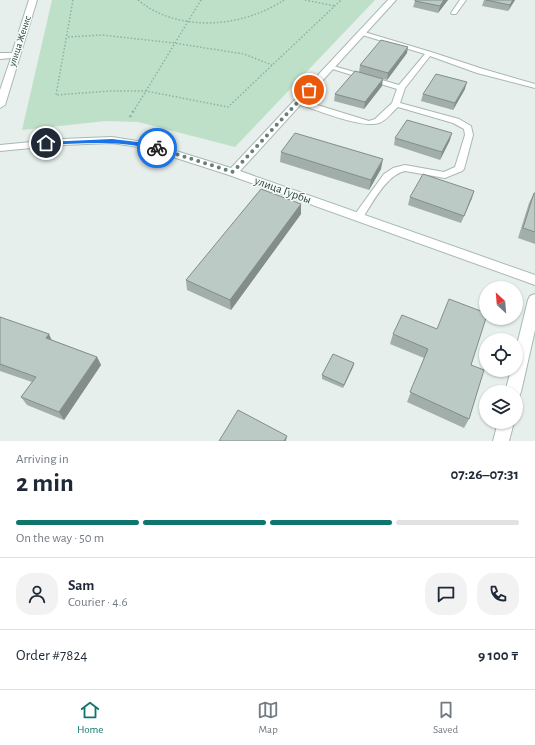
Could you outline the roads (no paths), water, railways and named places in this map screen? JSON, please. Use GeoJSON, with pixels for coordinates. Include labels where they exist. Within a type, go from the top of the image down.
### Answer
{"type":"FeatureCollection","features":[{"type":"Feature","properties":{"kind":"street","name":"улица Женис"},"geometry":{"type":"LineString","coordinates":[[0,105],[33,0]]}},
{"type":"Feature","properties":{"kind":"street"},"geometry":{"type":"LineString","coordinates":[[233,172],[392,0]]}},
{"type":"Feature","properties":{"kind":"street"},"geometry":{"type":"LineString","coordinates":[[0,56],[15,55]]}},
{"type":"Feature","properties":{"kind":"street","name":"улица Гурбы"},"geometry":{"type":"LineString","coordinates":[[0,148],[62,142],[112,140],[146,145],[233,172],[535,280]]}},
{"type":"Feature","properties":{"kind":"street"},"geometry":{"type":"LineString","coordinates":[[515,385],[535,300]]}},
{"type":"Feature","properties":{"kind":"street"},"geometry":{"type":"LineString","coordinates":[[501,441],[504,429]]}},
{"type":"Feature","properties":{"kind":"lane"},"geometry":{"type":"LineString","coordinates":[[454,13],[463,0]]}},
{"type":"Feature","properties":{"kind":"lane"},"geometry":{"type":"LineString","coordinates":[[362,33],[430,53],[480,71],[535,86]]}},
{"type":"Feature","properties":{"kind":"lane"},"geometry":{"type":"LineString","coordinates":[[298,101],[369,123],[378,121],[396,104],[401,88],[430,53]]}},
{"type":"Feature","properties":{"kind":"lane"},"geometry":{"type":"LineString","coordinates":[[330,67],[401,88]]}},
{"type":"Feature","properties":{"kind":"lane"},"geometry":{"type":"LineString","coordinates":[[358,216],[387,176],[396,170],[405,168],[445,175],[459,169],[469,135],[468,128],[456,121],[396,104]]}}]}
